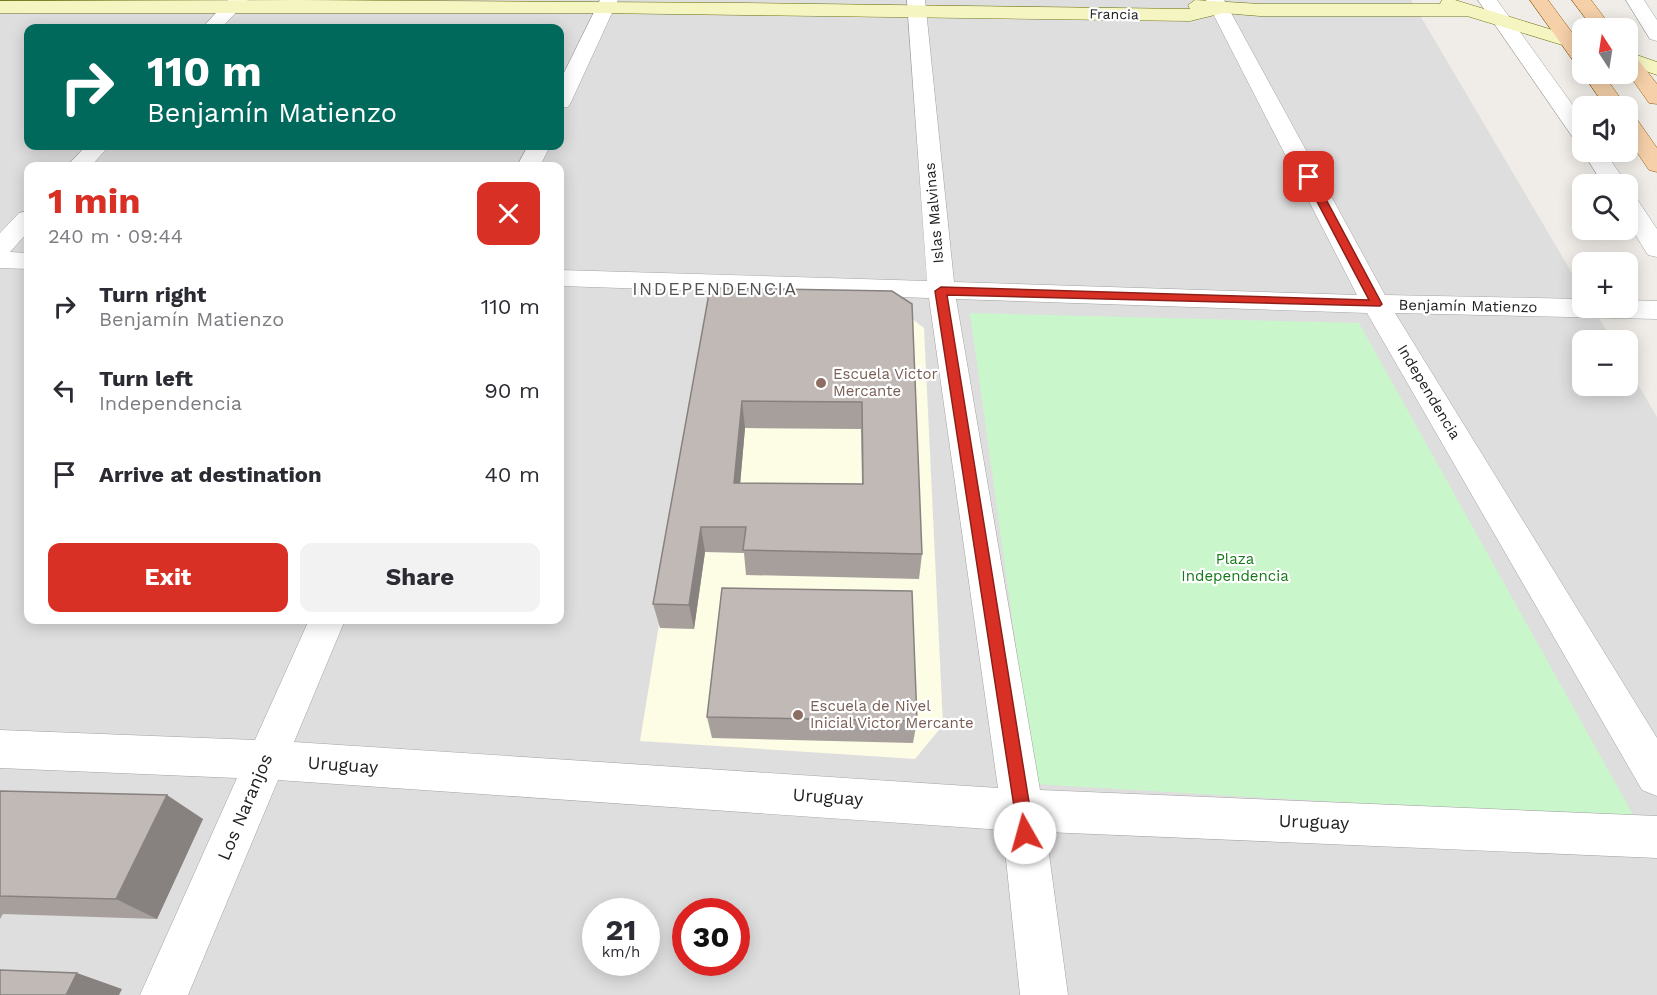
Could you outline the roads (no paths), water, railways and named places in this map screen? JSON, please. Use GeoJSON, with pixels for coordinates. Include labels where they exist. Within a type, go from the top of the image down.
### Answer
{"type":"FeatureCollection","features":[{"type":"Feature","properties":{"kind":"main road","name":"Francia"},"geometry":{"type":"LineString","coordinates":[[955,0],[1479,5]]}},
{"type":"Feature","properties":{"kind":"main road"},"geometry":{"type":"LineString","coordinates":[[1435,0],[1479,5],[1499,20],[1572,42]]}},
{"type":"Feature","properties":{"kind":"main road"},"geometry":{"type":"LineString","coordinates":[[1539,0],[1572,38]]}},
{"type":"Feature","properties":{"kind":"main road"},"geometry":{"type":"LineString","coordinates":[[1581,0],[1595,18]]}},
{"type":"Feature","properties":{"kind":"main road","name":"Francia"},"geometry":{"type":"LineString","coordinates":[[0,7],[236,3],[916,5],[1190,15],[1217,4]]}},
{"type":"Feature","properties":{"kind":"main road"},"geometry":{"type":"LineString","coordinates":[[1638,62],[1657,69]]}},
{"type":"Feature","properties":{"kind":"main road"},"geometry":{"type":"LineString","coordinates":[[1638,72],[1657,98]]}},
{"type":"Feature","properties":{"kind":"main road"},"geometry":{"type":"LineString","coordinates":[[1638,137],[1657,165]]}},
{"type":"Feature","properties":{"kind":"street"},"geometry":{"type":"LineString","coordinates":[[1635,0],[1657,35]]}},
{"type":"Feature","properties":{"kind":"street"},"geometry":{"type":"LineString","coordinates":[[215,24],[236,3]]}},
{"type":"Feature","properties":{"kind":"street","name":"Independencia"},"geometry":{"type":"LineString","coordinates":[[1217,4],[1376,304],[1657,776]]}},
{"type":"Feature","properties":{"kind":"street"},"geometry":{"type":"LineString","coordinates":[[564,94],[606,5]]}},
{"type":"Feature","properties":{"kind":"street","name":"Islas Malvinas"},"geometry":{"type":"LineString","coordinates":[[916,5],[941,291],[1022,810],[1044,995]]}},
{"type":"Feature","properties":{"kind":"street"},"geometry":{"type":"LineString","coordinates":[[1499,20],[1572,119]]}},
{"type":"Feature","properties":{"kind":"street"},"geometry":{"type":"LineString","coordinates":[[82,162],[94,150]]}},
{"type":"Feature","properties":{"kind":"street"},"geometry":{"type":"LineString","coordinates":[[1638,220],[1657,249]]}},
{"type":"Feature","properties":{"kind":"street"},"geometry":{"type":"LineString","coordinates":[[0,248],[24,222]]}},
{"type":"Feature","properties":{"kind":"street"},"geometry":{"type":"LineString","coordinates":[[0,260],[24,261]]}},
{"type":"Feature","properties":{"kind":"street","name":"Benjamín Matienzo"},"geometry":{"type":"LineString","coordinates":[[564,278],[1376,304],[1657,310]]}},
{"type":"Feature","properties":{"kind":"street","name":"Los Naranjos"},"geometry":{"type":"LineString","coordinates":[[164,995],[325,624]]}},
{"type":"Feature","properties":{"kind":"street","name":"Uruguay"},"geometry":{"type":"LineString","coordinates":[[0,749],[266,760],[1022,810],[1657,837]]}},
{"type":"Feature","properties":{"kind":"place","name":"Escuela Victor Mercante"},"geometry":{"type":"Point","coordinates":[821,383]}},
{"type":"Feature","properties":{"kind":"place","name":"Escuela de Nivel Inicial Victor Mercante"},"geometry":{"type":"Point","coordinates":[798,715]}},
{"type":"Feature","properties":{"kind":"district","name":"INDEPENDENCIA"},"geometry":{"type":"Point","coordinates":[715,289]}},
{"type":"Feature","properties":{"kind":"park label","name":"Plaza Independencia"},"geometry":{"type":"Point","coordinates":[1235,568]}}]}
